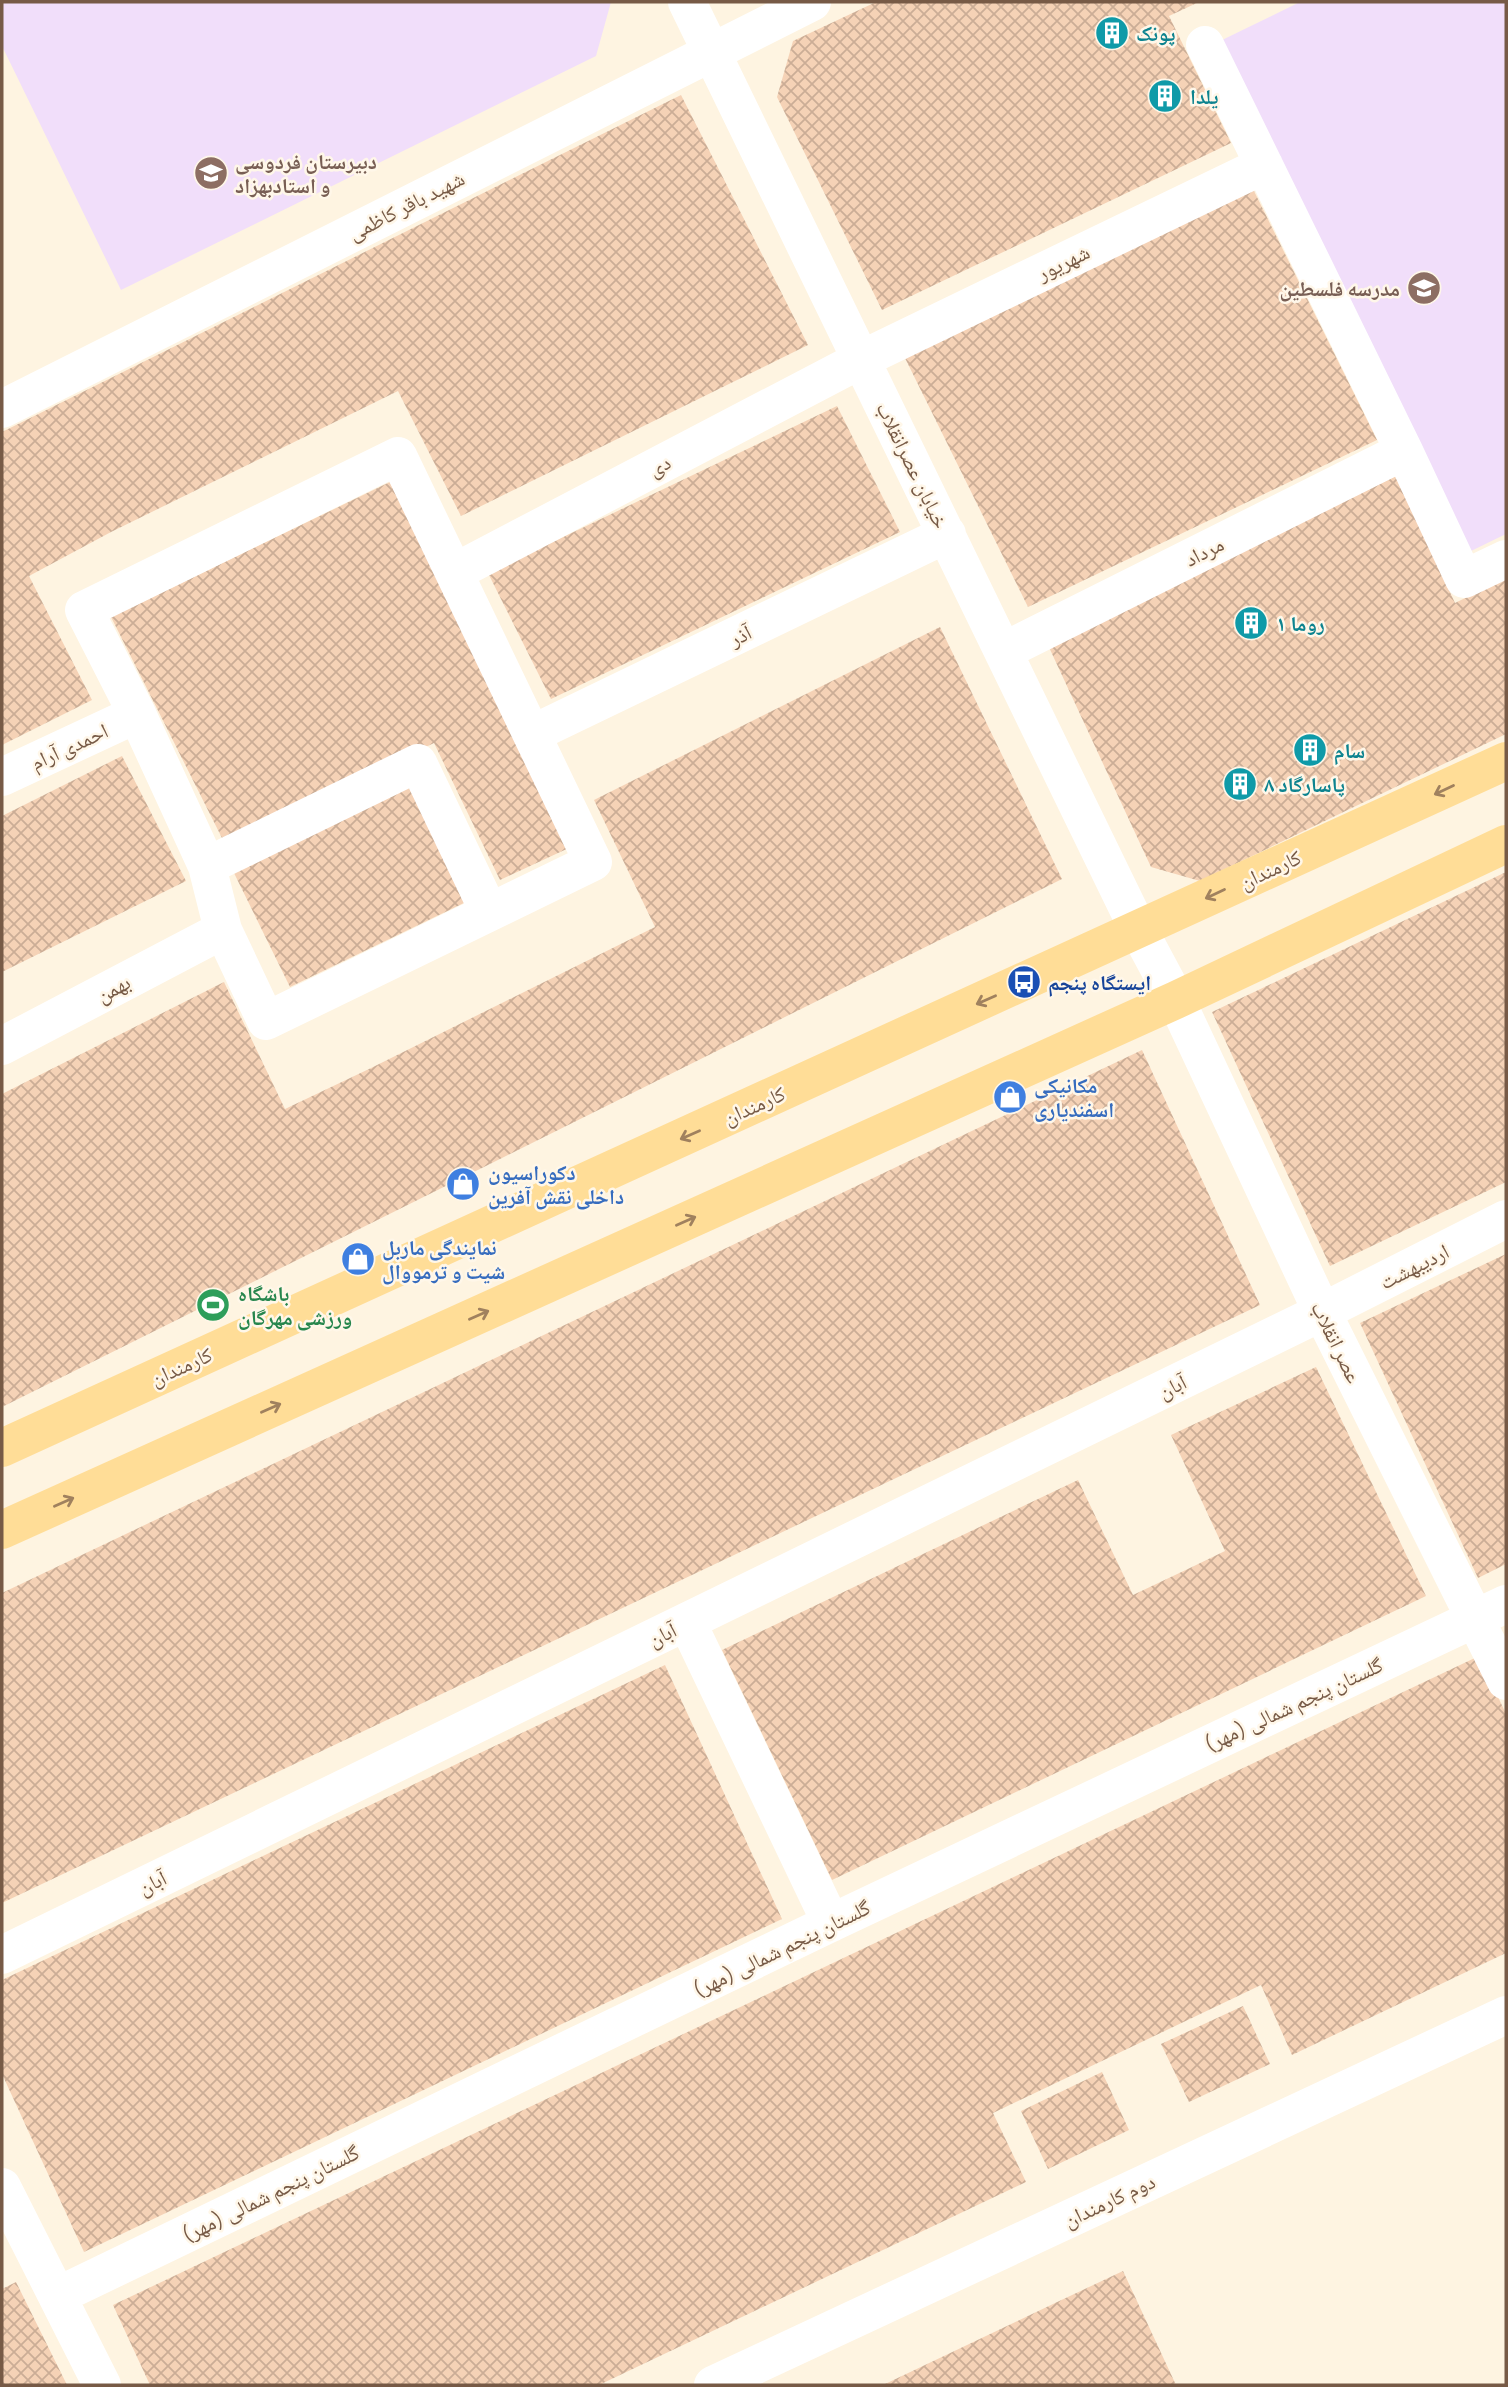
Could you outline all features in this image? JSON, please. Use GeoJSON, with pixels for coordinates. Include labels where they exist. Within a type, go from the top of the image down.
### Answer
{"type":"FeatureCollection","features":[{"type":"Feature","properties":{"kind":"main road","name":"کارمندان"},"geometry":{"type":"LineString","coordinates":[[2,1448],[1506,761]]}},
{"type":"Feature","properties":{"kind":"main road"},"geometry":{"type":"LineString","coordinates":[[2,1530],[1176,1000],[1506,844]]}},
{"type":"Feature","properties":{"kind":"street","name":"خیابان عصرانقلاب"},"geometry":{"type":"LineString","coordinates":[[687,2],[1138,929]]}},
{"type":"Feature","properties":{"kind":"street","name":"شهید باقر کاظمی"},"geometry":{"type":"LineString","coordinates":[[2,409],[812,2]]}},
{"type":"Feature","properties":{"kind":"street"},"geometry":{"type":"LineString","coordinates":[[1205,45],[1464,579],[1506,559]]}},
{"type":"Feature","properties":{"kind":"street","name":"شهریور"},"geometry":{"type":"LineString","coordinates":[[862,359],[1264,165]]}},
{"type":"Feature","properties":{"kind":"street","name":"دی"},"geometry":{"type":"LineString","coordinates":[[455,572],[862,359]]}},
{"type":"Feature","properties":{"kind":"street","name":"مرداد"},"geometry":{"type":"LineString","coordinates":[[1004,651],[1404,451]]}},
{"type":"Feature","properties":{"kind":"street"},"geometry":{"type":"LineString","coordinates":[[398,456],[455,572],[593,862],[266,1021],[223,930],[207,866],[84,610],[398,456]]}},
{"type":"Feature","properties":{"kind":"street","name":"آذر"},"geometry":{"type":"LineString","coordinates":[[532,734],[947,534]]}},
{"type":"Feature","properties":{"kind":"street","name":"احمدی آرام"},"geometry":{"type":"LineString","coordinates":[[2,777],[136,714]]}},
{"type":"Feature","properties":{"kind":"street"},"geometry":{"type":"LineString","coordinates":[[207,866],[418,763],[489,912]]}},
{"type":"Feature","properties":{"kind":"street","name":"عصر انقلاب"},"geometry":{"type":"LineString","coordinates":[[1138,929],[1176,1000],[1322,1312],[1490,1611],[1506,1681]]}},
{"type":"Feature","properties":{"kind":"street","name":"بهمن"},"geometry":{"type":"LineString","coordinates":[[2,1046],[223,930]]}},
{"type":"Feature","properties":{"kind":"street","name":"اردیبهشت"},"geometry":{"type":"LineString","coordinates":[[1322,1312],[1506,1219]]}},
{"type":"Feature","properties":{"kind":"street","name":"آبان"},"geometry":{"type":"LineString","coordinates":[[2,1955],[1322,1312]]}},
{"type":"Feature","properties":{"kind":"street","name":"گلستان پنجم شمالی (مهر)"},"geometry":{"type":"LineString","coordinates":[[57,2296],[831,1923],[1490,1611]]}},
{"type":"Feature","properties":{"kind":"street"},"geometry":{"type":"LineString","coordinates":[[687,1622],[831,1923]]}},
{"type":"Feature","properties":{"kind":"street","name":"دوم کارمندان"},"geometry":{"type":"LineString","coordinates":[[713,2385],[1506,2015]]}},
{"type":"Feature","properties":{"kind":"street"},"geometry":{"type":"LineString","coordinates":[[2,2187],[14,2241],[57,2296],[102,2385]]}},
{"type":"Feature","properties":{"kind":"shaded area","name":"دبیرستان فردوسی و استادبهزاد"},"geometry":{"type":"Polygon","coordinates":[[[2,2],[611,2],[596,56],[121,290],[2,46],[2,2]]]}},
{"type":"Feature","properties":{"kind":"shaded area","name":"مدرسه فلسطین"},"geometry":{"type":"Polygon","coordinates":[[[1300,2],[1506,2],[1506,534],[1471,551],[1220,41],[1300,2]]]}},
{"type":"Feature","properties":{"kind":"building"},"geometry":{"type":"Polygon","coordinates":[[[876,2],[1199,2],[1169,16],[1231,143],[882,310],[777,97],[793,41],[876,2]]]}},
{"type":"Feature","properties":{"kind":"building"},"geometry":{"type":"Polygon","coordinates":[[[681,95],[808,345],[461,516],[398,391],[111,532],[29,576],[92,700],[2,745],[2,432],[681,95]]]}},
{"type":"Feature","properties":{"kind":"building"},"geometry":{"type":"Polygon","coordinates":[[[1253,189],[1377,440],[1028,607],[904,356],[1253,189]]]}},
{"type":"Feature","properties":{"kind":"building"},"geometry":{"type":"Polygon","coordinates":[[[837,406],[900,532],[551,699],[488,573],[837,406]]]}},
{"type":"Feature","properties":{"kind":"building"},"geometry":{"type":"Polygon","coordinates":[[[1396,476],[1455,603],[1506,578],[1506,734],[1200,881],[1151,867],[1047,643],[1396,476]]]}},
{"type":"Feature","properties":{"kind":"building"},"geometry":{"type":"Polygon","coordinates":[[[390,482],[571,847],[500,880],[434,743],[225,844],[111,617],[390,482]]]}},
{"type":"Feature","properties":{"kind":"building"},"geometry":{"type":"Polygon","coordinates":[[[940,627],[1062,879],[2,1407],[2,1094],[224,982],[285,1109],[655,927],[594,800],[940,627]]]}},
{"type":"Feature","properties":{"kind":"building"},"geometry":{"type":"Polygon","coordinates":[[[122,756],[186,881],[2,972],[2,816],[122,756]]]}},
{"type":"Feature","properties":{"kind":"building"},"geometry":{"type":"Polygon","coordinates":[[[411,786],[468,901],[290,987],[234,873],[411,786]]]}},
{"type":"Feature","properties":{"kind":"building"},"geometry":{"type":"Polygon","coordinates":[[[1506,872],[1506,1182],[1330,1266],[1212,1012],[1506,872]]]}},
{"type":"Feature","properties":{"kind":"building"},"geometry":{"type":"Polygon","coordinates":[[[1142,1050],[1260,1305],[2,1903],[2,1593],[1142,1050]]]}},
{"type":"Feature","properties":{"kind":"building"},"geometry":{"type":"Polygon","coordinates":[[[1506,1254],[1506,1564],[1478,1578],[1360,1323],[1506,1254]]]}},
{"type":"Feature","properties":{"kind":"building"},"geometry":{"type":"Polygon","coordinates":[[[1316,1367],[1426,1596],[832,1880],[722,1650],[1078,1480],[1133,1595],[1192,1567],[1225,1551],[1171,1435],[1316,1367]]]}},
{"type":"Feature","properties":{"kind":"building"},"geometry":{"type":"Polygon","coordinates":[[[1479,1656],[1506,1714],[1506,1953],[1292,2055],[1261,1985],[993,2113],[1026,2182],[599,2385],[150,2385],[113,2305],[1479,1656]]]}},
{"type":"Feature","properties":{"kind":"building"},"geometry":{"type":"Polygon","coordinates":[[[665,1665],[782,1919],[84,2252],[2,2074],[2,1980],[665,1665]]]}},
{"type":"Feature","properties":{"kind":"building"},"geometry":{"type":"Polygon","coordinates":[[[1243,2006],[1270,2064],[1189,2102],[1161,2044],[1243,2006]]]}},
{"type":"Feature","properties":{"kind":"building"},"geometry":{"type":"Polygon","coordinates":[[[1102,2072],[1129,2130],[1048,2169],[1021,2111],[1102,2072]]]}},
{"type":"Feature","properties":{"kind":"building"},"geometry":{"type":"Polygon","coordinates":[[[1123,2271],[1176,2385],[883,2385],[1053,2304],[1123,2271]]]}},
{"type":"Feature","properties":{"kind":"building"},"geometry":{"type":"Polygon","coordinates":[[[16,2282],[67,2385],[2,2385],[2,2289],[16,2282]]]}},
{"type":"Feature","properties":{"kind":"place","name":"پونک"},"geometry":{"type":"Point","coordinates":[1112,33]}},
{"type":"Feature","properties":{"kind":"place","name":"یلدا"},"geometry":{"type":"Point","coordinates":[1165,96]}},
{"type":"Feature","properties":{"kind":"place","name":"دبیرستان فردوسی و استادبهزاد"},"geometry":{"type":"Point","coordinates":[211,173]}},
{"type":"Feature","properties":{"kind":"place","name":"مدرسه فلسطین"},"geometry":{"type":"Point","coordinates":[1424,288]}},
{"type":"Feature","properties":{"kind":"place","name":"روما ۱"},"geometry":{"type":"Point","coordinates":[1251,623]}},
{"type":"Feature","properties":{"kind":"place","name":"سام"},"geometry":{"type":"Point","coordinates":[1310,750]}},
{"type":"Feature","properties":{"kind":"place","name":"پاسارگاد ۸"},"geometry":{"type":"Point","coordinates":[1240,784]}},
{"type":"Feature","properties":{"kind":"place","name":"ایستگاه پنجم"},"geometry":{"type":"Point","coordinates":[1024,982]}},
{"type":"Feature","properties":{"kind":"place","name":"مکانیکی اسفندیاری"},"geometry":{"type":"Point","coordinates":[1010,1097]}},
{"type":"Feature","properties":{"kind":"place","name":"دکوراسیون داخلی نقش آفرین"},"geometry":{"type":"Point","coordinates":[463,1184]}},
{"type":"Feature","properties":{"kind":"place","name":"نمایندگی ماربل شیت و ترمووال"},"geometry":{"type":"Point","coordinates":[358,1259]}},
{"type":"Feature","properties":{"kind":"place","name":"باشگاه ورزشی مهرگان"},"geometry":{"type":"Point","coordinates":[213,1305]}}]}
